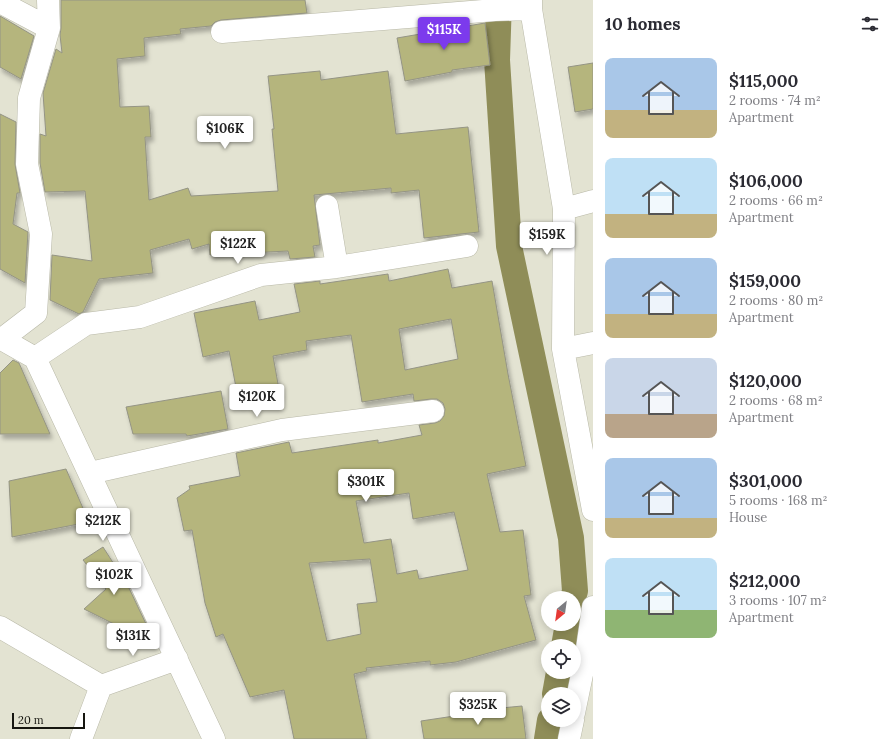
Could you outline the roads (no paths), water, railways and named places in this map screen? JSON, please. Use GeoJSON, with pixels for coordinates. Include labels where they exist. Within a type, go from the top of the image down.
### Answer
{"type":"FeatureCollection","features":[{"type":"Feature","properties":{"kind":"street"},"geometry":{"type":"LineString","coordinates":[[48,0],[49,28],[29,98],[27,164],[41,234],[36,313],[1,339],[35,358],[214,739]]}},
{"type":"Feature","properties":{"kind":"street"},"geometry":{"type":"LineString","coordinates":[[0,2],[49,28]]}},
{"type":"Feature","properties":{"kind":"street"},"geometry":{"type":"LineString","coordinates":[[222,32],[495,5],[531,4],[564,209],[563,349],[593,510]]}},
{"type":"Feature","properties":{"kind":"street"},"geometry":{"type":"LineString","coordinates":[[564,209],[593,201]]}},
{"type":"Feature","properties":{"kind":"street"},"geometry":{"type":"LineString","coordinates":[[327,206],[337,267]]}},
{"type":"Feature","properties":{"kind":"street"},"geometry":{"type":"LineString","coordinates":[[35,358],[86,324],[140,317],[261,275],[337,267],[467,246]]}},
{"type":"Feature","properties":{"kind":"street"},"geometry":{"type":"LineString","coordinates":[[563,349],[593,343]]}},
{"type":"Feature","properties":{"kind":"street"},"geometry":{"type":"LineString","coordinates":[[90,474],[282,430],[433,411]]}},
{"type":"Feature","properties":{"kind":"street"},"geometry":{"type":"LineString","coordinates":[[579,687],[593,607]]}},
{"type":"Feature","properties":{"kind":"street"},"geometry":{"type":"LineString","coordinates":[[0,627],[101,686]]}},
{"type":"Feature","properties":{"kind":"street"},"geometry":{"type":"LineString","coordinates":[[81,739],[101,686],[177,659]]}},
{"type":"Feature","properties":{"kind":"street"},"geometry":{"type":"LineString","coordinates":[[569,739],[572,727]]}},
{"type":"Feature","properties":{"kind":"waterway"},"geometry":{"type":"LineString","coordinates":[[499,0],[497,60],[509,246],[571,538],[575,591]]}},
{"type":"Feature","properties":{"kind":"waterway"},"geometry":{"type":"LineString","coordinates":[[565,639],[567,631]]}},
{"type":"Feature","properties":{"kind":"waterway"},"geometry":{"type":"LineString","coordinates":[[556,687],[558,679]]}},
{"type":"Feature","properties":{"kind":"waterway"},"geometry":{"type":"LineString","coordinates":[[547,739],[549,727]]}}]}
